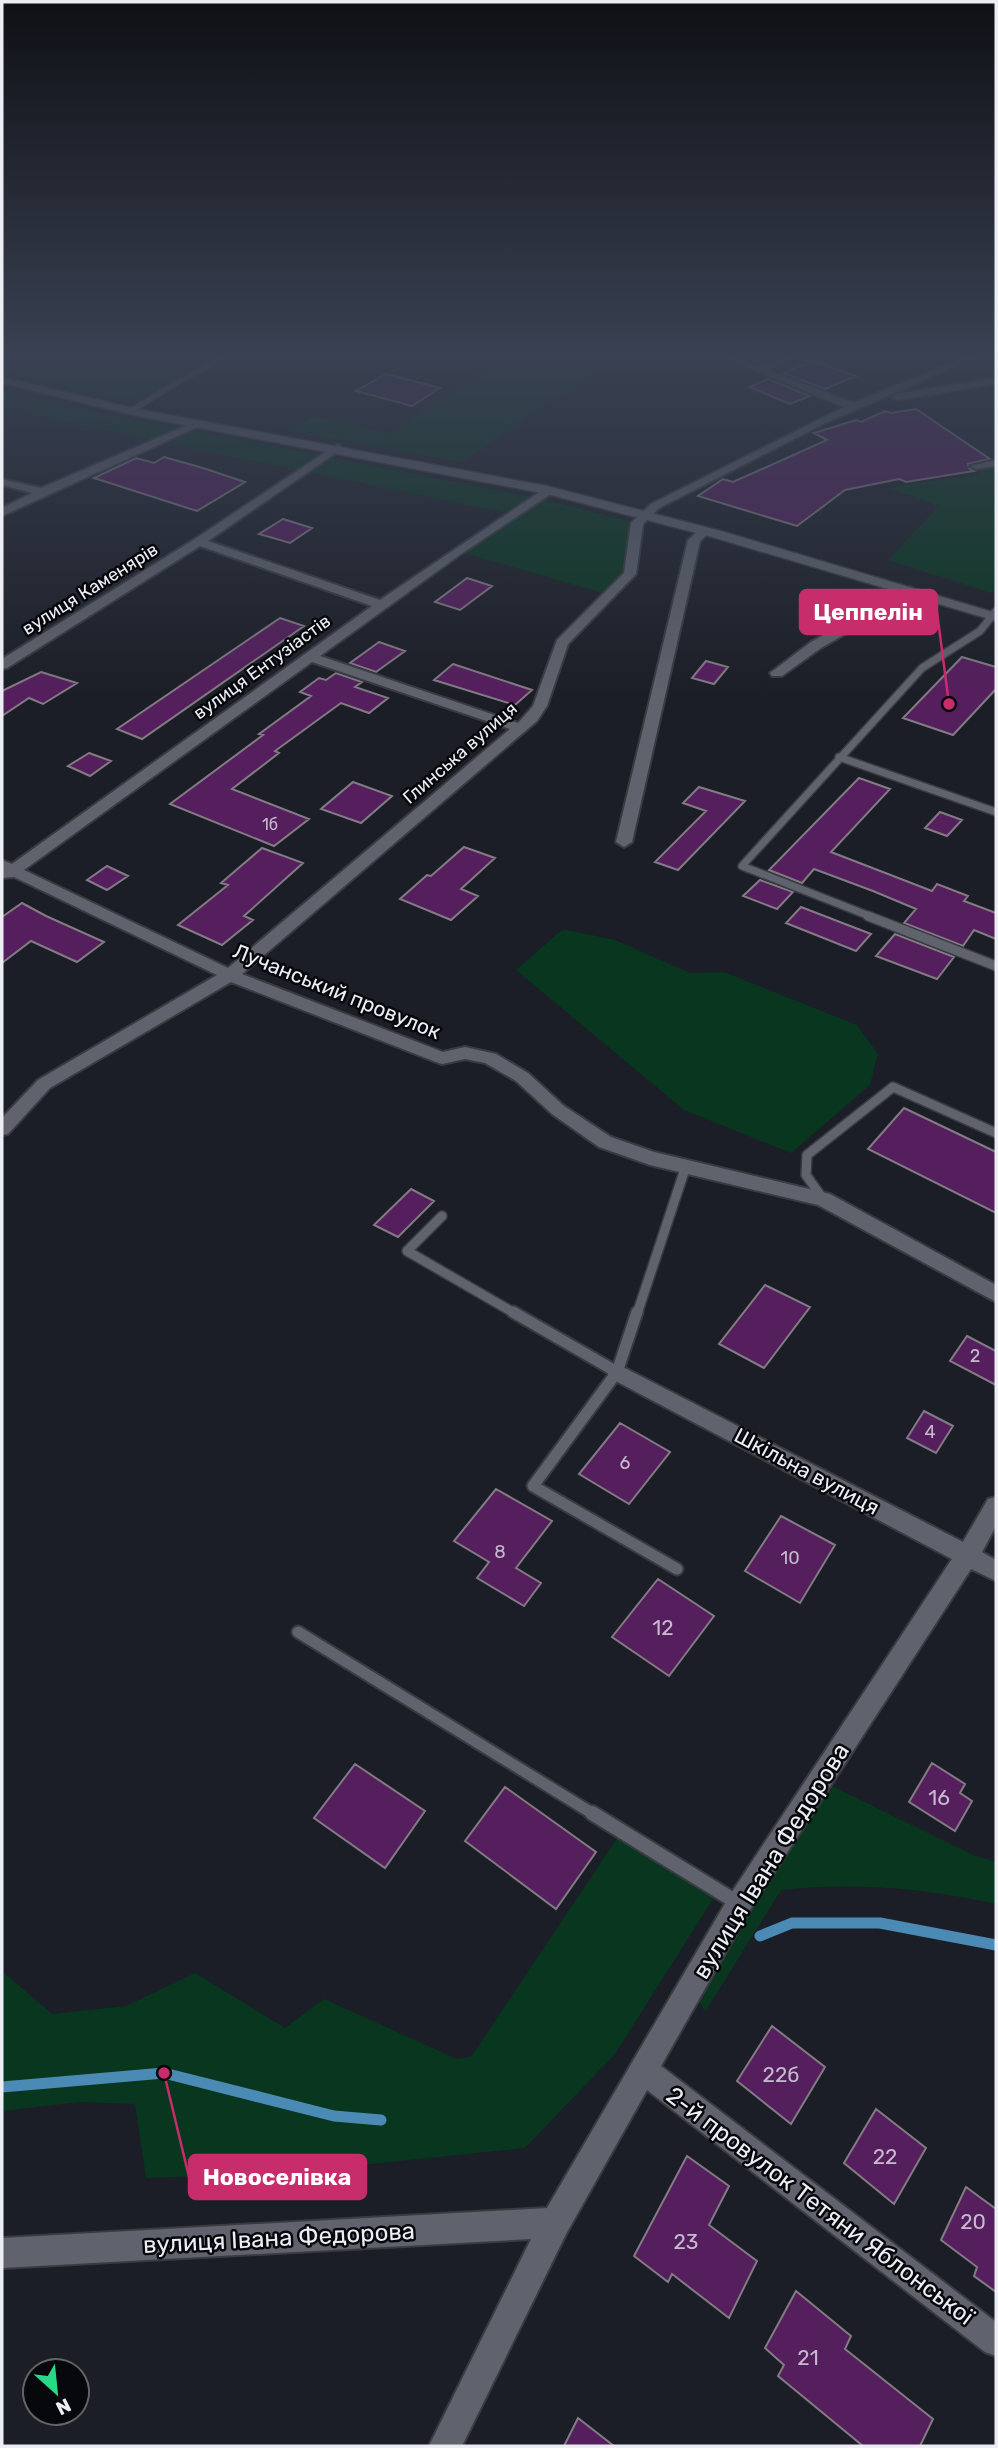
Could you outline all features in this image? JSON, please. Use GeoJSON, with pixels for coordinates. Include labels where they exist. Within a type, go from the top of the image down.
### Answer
{"type":"FeatureCollection","features":[{"type":"Feature","properties":{"kind":"main road"},"geometry":{"type":"LineString","coordinates":[[441,469],[644,514],[995,614]]}},
{"type":"Feature","properties":{"kind":"street"},"geometry":{"type":"LineString","coordinates":[[2,513],[95,469]]}},
{"type":"Feature","properties":{"kind":"street","name":"вулиця Каменярів"},"geometry":{"type":"LineString","coordinates":[[2,665],[199,542],[305,469]]}},
{"type":"Feature","properties":{"kind":"street"},"geometry":{"type":"LineString","coordinates":[[644,514],[726,469]]}},
{"type":"Feature","properties":{"kind":"street"},"geometry":{"type":"LineString","coordinates":[[2,482],[42,492]]}},
{"type":"Feature","properties":{"kind":"street","name":"вулиця Ентузіастів"},"geometry":{"type":"LineString","coordinates":[[6,872],[382,605],[548,491]]}},
{"type":"Feature","properties":{"kind":"street","name":"Глинська вулиця"},"geometry":{"type":"LineString","coordinates":[[230,975],[520,728],[540,706],[562,643],[630,573],[637,523],[644,514]]}},
{"type":"Feature","properties":{"kind":"street"},"geometry":{"type":"LineString","coordinates":[[624,842],[694,540],[704,532]]}},
{"type":"Feature","properties":{"kind":"street"},"geometry":{"type":"LineString","coordinates":[[199,542],[382,605]]}},
{"type":"Feature","properties":{"kind":"street"},"geometry":{"type":"LineString","coordinates":[[777,673],[816,645],[910,591]]}},
{"type":"Feature","properties":{"kind":"street"},"geometry":{"type":"LineString","coordinates":[[310,657],[520,728]]}},
{"type":"Feature","properties":{"kind":"street","name":"Лучанський провулок"},"geometry":{"type":"LineString","coordinates":[[6,872],[230,975],[430,1054],[442,1058],[465,1053],[490,1058],[522,1077],[558,1110],[605,1142],[650,1158],[823,1199],[996,1294]]}},
{"type":"Feature","properties":{"kind":"street"},"geometry":{"type":"LineString","coordinates":[[2,1129],[44,1084],[230,975]]}},
{"type":"Feature","properties":{"kind":"street","name":"Шкільна вулиця"},"geometry":{"type":"LineString","coordinates":[[617,1372],[996,1571]]}},
{"type":"Feature","properties":{"kind":"street","name":"вулиця Івана Федорова"},"geometry":{"type":"LineString","coordinates":[[445,2446],[555,2223],[739,1904],[968,1555],[996,1506]]}},
{"type":"Feature","properties":{"kind":"street","name":"2-й провулок Тетяни Яблонської"},"geometry":{"type":"LineString","coordinates":[[645,2071],[996,2341]]}},
{"type":"Feature","properties":{"kind":"street","name":"вулиця Івана Федорова"},"geometry":{"type":"LineString","coordinates":[[2,2253],[555,2223]]}},
{"type":"Feature","properties":{"kind":"lane"},"geometry":{"type":"LineString","coordinates":[[995,614],[980,631],[922,668],[741,866],[996,966]]}},
{"type":"Feature","properties":{"kind":"lane"},"geometry":{"type":"LineString","coordinates":[[839,757],[996,811]]}},
{"type":"Feature","properties":{"kind":"lane"},"geometry":{"type":"LineString","coordinates":[[823,1199],[806,1175],[807,1155],[892,1087],[996,1133]]}},
{"type":"Feature","properties":{"kind":"lane"},"geometry":{"type":"LineString","coordinates":[[677,1569],[533,1486],[617,1372],[686,1166]]}},
{"type":"Feature","properties":{"kind":"lane"},"geometry":{"type":"LineString","coordinates":[[442,1216],[407,1251],[617,1372]]}},
{"type":"Feature","properties":{"kind":"lane"},"geometry":{"type":"LineString","coordinates":[[298,1632],[739,1904]]}},
{"type":"Feature","properties":{"kind":"green space"},"geometry":{"type":"Polygon","coordinates":[[[295,469],[390,469],[537,498],[637,523],[632,566],[610,595],[457,551],[512,514],[295,469]]]}},
{"type":"Feature","properties":{"kind":"green space"},"geometry":{"type":"Polygon","coordinates":[[[981,469],[996,469],[996,590],[992,593],[888,560],[939,506],[888,488],[981,474],[981,469]]]}},
{"type":"Feature","properties":{"kind":"green space"},"geometry":{"type":"Polygon","coordinates":[[[563,929],[615,940],[690,973],[724,972],[857,1025],[878,1054],[870,1085],[791,1153],[684,1110],[516,970],[563,929]]]}},
{"type":"Feature","properties":{"kind":"green space"},"geometry":{"type":"Polygon","coordinates":[[[820,1780],[973,1855],[996,1862],[996,1904],[889,1888],[781,1890],[705,2012],[692,1988],[820,1780]]]}},
{"type":"Feature","properties":{"kind":"green space"},"geometry":{"type":"Polygon","coordinates":[[[622,1831],[718,1891],[615,2054],[525,2148],[284,2173],[146,2178],[135,2104],[80,2102],[2,2111],[2,1971],[52,2014],[126,2006],[195,1973],[285,2028],[324,1999],[457,2059],[471,2057],[622,1831]]]}},
{"type":"Feature","properties":{"kind":"building"},"geometry":{"type":"Polygon","coordinates":[[[112,469],[207,469],[245,482],[197,511],[94,478],[112,469]]]}},
{"type":"Feature","properties":{"kind":"building"},"geometry":{"type":"Polygon","coordinates":[[[762,469],[974,471],[906,482],[899,479],[845,490],[797,526],[698,496],[723,479],[733,482],[762,469]]]}},
{"type":"Feature","properties":{"kind":"building"},"geometry":{"type":"Polygon","coordinates":[[[283,519],[312,528],[290,543],[259,534],[283,519]]]}},
{"type":"Feature","properties":{"kind":"building"},"geometry":{"type":"Polygon","coordinates":[[[467,578],[492,586],[460,610],[435,602],[467,578]]]}},
{"type":"Feature","properties":{"kind":"building"},"geometry":{"type":"Polygon","coordinates":[[[280,618],[304,626],[142,739],[117,729],[280,618]]]}},
{"type":"Feature","properties":{"kind":"building"},"geometry":{"type":"Polygon","coordinates":[[[379,642],[405,651],[376,672],[350,663],[379,642]]]}},
{"type":"Feature","properties":{"kind":"building"},"geometry":{"type":"Polygon","coordinates":[[[962,657],[996,667],[996,689],[953,735],[903,718],[962,657]]]}},
{"type":"Feature","properties":{"kind":"building"},"geometry":{"type":"Polygon","coordinates":[[[706,661],[728,667],[714,684],[692,678],[706,661]]]}},
{"type":"Feature","properties":{"kind":"building"},"geometry":{"type":"Polygon","coordinates":[[[453,664],[532,690],[515,705],[434,680],[453,664]]]}},
{"type":"Feature","properties":{"kind":"building"},"geometry":{"type":"Polygon","coordinates":[[[41,672],[77,683],[43,704],[29,698],[2,716],[2,691],[41,672]]]}},
{"type":"Feature","properties":{"kind":"building"},"geometry":{"type":"Polygon","coordinates":[[[336,673],[362,682],[355,687],[388,698],[369,713],[341,703],[275,751],[279,753],[232,789],[309,819],[274,846],[170,804],[311,696],[300,692],[319,678],[326,680],[336,673]]]}},
{"type":"Feature","properties":{"kind":"building"},"geometry":{"type":"Polygon","coordinates":[[[89,753],[111,761],[90,776],[68,766],[89,753]]]}},
{"type":"Feature","properties":{"kind":"building"},"geometry":{"type":"Polygon","coordinates":[[[859,778],[890,789],[831,852],[932,891],[937,884],[968,896],[964,901],[996,913],[996,939],[974,930],[963,946],[904,923],[916,909],[873,891],[814,869],[802,883],[769,870],[859,778]]]}},
{"type":"Feature","properties":{"kind":"building"},"geometry":{"type":"Polygon","coordinates":[[[353,782],[392,796],[361,823],[321,809],[353,782]]]}},
{"type":"Feature","properties":{"kind":"building"},"geometry":{"type":"Polygon","coordinates":[[[699,787],[745,801],[678,870],[655,862],[706,811],[683,803],[699,787]]]}},
{"type":"Feature","properties":{"kind":"building"},"geometry":{"type":"Polygon","coordinates":[[[940,812],[962,820],[947,836],[925,828],[940,812]]]}},
{"type":"Feature","properties":{"kind":"building"},"geometry":{"type":"Polygon","coordinates":[[[464,847],[495,858],[461,889],[478,896],[451,920],[400,899],[427,875],[431,876],[464,847]]]}},
{"type":"Feature","properties":{"kind":"building"},"geometry":{"type":"Polygon","coordinates":[[[262,848],[303,863],[244,916],[253,920],[222,945],[178,925],[228,885],[221,883],[262,848]]]}},
{"type":"Feature","properties":{"kind":"building"},"geometry":{"type":"Polygon","coordinates":[[[107,866],[128,876],[107,890],[87,880],[107,866]]]}},
{"type":"Feature","properties":{"kind":"building"},"geometry":{"type":"Polygon","coordinates":[[[760,880],[793,892],[777,909],[743,896],[760,880]]]}},
{"type":"Feature","properties":{"kind":"building"},"geometry":{"type":"Polygon","coordinates":[[[22,903],[104,942],[77,962],[31,941],[2,963],[2,917],[22,903]]]}},
{"type":"Feature","properties":{"kind":"building"},"geometry":{"type":"Polygon","coordinates":[[[801,907],[871,934],[856,951],[786,923],[801,907]]]}},
{"type":"Feature","properties":{"kind":"building"},"geometry":{"type":"Polygon","coordinates":[[[895,934],[954,957],[937,979],[876,956],[895,934]]]}},
{"type":"Feature","properties":{"kind":"building"},"geometry":{"type":"Polygon","coordinates":[[[904,1108],[996,1152],[996,1213],[868,1149],[904,1108]]]}},
{"type":"Feature","properties":{"kind":"building"},"geometry":{"type":"Polygon","coordinates":[[[411,1189],[434,1201],[398,1237],[374,1225],[411,1189]]]}},
{"type":"Feature","properties":{"kind":"building"},"geometry":{"type":"Polygon","coordinates":[[[765,1285],[810,1307],[764,1368],[719,1344],[765,1285]]]}},
{"type":"Feature","properties":{"kind":"building"},"geometry":{"type":"Polygon","coordinates":[[[967,1336],[996,1351],[996,1385],[950,1361],[967,1336]]]}},
{"type":"Feature","properties":{"kind":"building"},"geometry":{"type":"Polygon","coordinates":[[[924,1411],[953,1426],[936,1453],[907,1438],[924,1411]]]}},
{"type":"Feature","properties":{"kind":"building"},"geometry":{"type":"Polygon","coordinates":[[[620,1423],[670,1452],[629,1504],[579,1474],[620,1423]]]}},
{"type":"Feature","properties":{"kind":"building"},"geometry":{"type":"Polygon","coordinates":[[[496,1489],[552,1521],[516,1568],[541,1583],[524,1606],[477,1578],[489,1562],[454,1541],[496,1489]]]}},
{"type":"Feature","properties":{"kind":"building"},"geometry":{"type":"Polygon","coordinates":[[[781,1516],[835,1545],[800,1603],[745,1571],[781,1516]]]}},
{"type":"Feature","properties":{"kind":"building"},"geometry":{"type":"Polygon","coordinates":[[[658,1579],[714,1616],[669,1676],[612,1637],[658,1579]]]}},
{"type":"Feature","properties":{"kind":"building"},"geometry":{"type":"Polygon","coordinates":[[[932,1763],[965,1784],[960,1793],[972,1801],[955,1831],[909,1802],[932,1763]]]}},
{"type":"Feature","properties":{"kind":"building"},"geometry":{"type":"Polygon","coordinates":[[[355,1764],[425,1811],[385,1868],[314,1818],[355,1764]]]}},
{"type":"Feature","properties":{"kind":"building"},"geometry":{"type":"Polygon","coordinates":[[[505,1787],[596,1852],[556,1909],[465,1841],[505,1787]]]}},
{"type":"Feature","properties":{"kind":"building"},"geometry":{"type":"Polygon","coordinates":[[[772,2026],[825,2067],[791,2124],[737,2081],[772,2026]]]}},
{"type":"Feature","properties":{"kind":"building"},"geometry":{"type":"Polygon","coordinates":[[[876,2109],[926,2148],[894,2204],[844,2163],[876,2109]]]}},
{"type":"Feature","properties":{"kind":"building"},"geometry":{"type":"Polygon","coordinates":[[[687,2156],[729,2186],[709,2225],[757,2261],[729,2318],[672,2274],[668,2282],[634,2256],[687,2156]]]}},
{"type":"Feature","properties":{"kind":"building"},"geometry":{"type":"Polygon","coordinates":[[[966,2187],[996,2209],[996,2292],[974,2276],[977,2267],[941,2240],[966,2187]]]}},
{"type":"Feature","properties":{"kind":"building"},"geometry":{"type":"Polygon","coordinates":[[[796,2291],[851,2336],[845,2349],[933,2419],[920,2446],[863,2446],[778,2376],[784,2365],[765,2348],[796,2291]]]}},
{"type":"Feature","properties":{"kind":"building"},"geometry":{"type":"Polygon","coordinates":[[[578,2418],[614,2446],[564,2446],[578,2418]]]}},
{"type":"Feature","properties":{"kind":"waterway"},"geometry":{"type":"LineString","coordinates":[[760,1936],[792,1923],[880,1923],[996,1945]]}},
{"type":"Feature","properties":{"kind":"waterway"},"geometry":{"type":"LineString","coordinates":[[2,2087],[164,2073],[334,2116],[381,2120]]}},
{"type":"Feature","properties":{"kind":"place","name":"Цеппелін"},"geometry":{"type":"Point","coordinates":[949,704]}},
{"type":"Feature","properties":{"kind":"place","name":"Новоселівка"},"geometry":{"type":"Point","coordinates":[164,2073]}}]}
